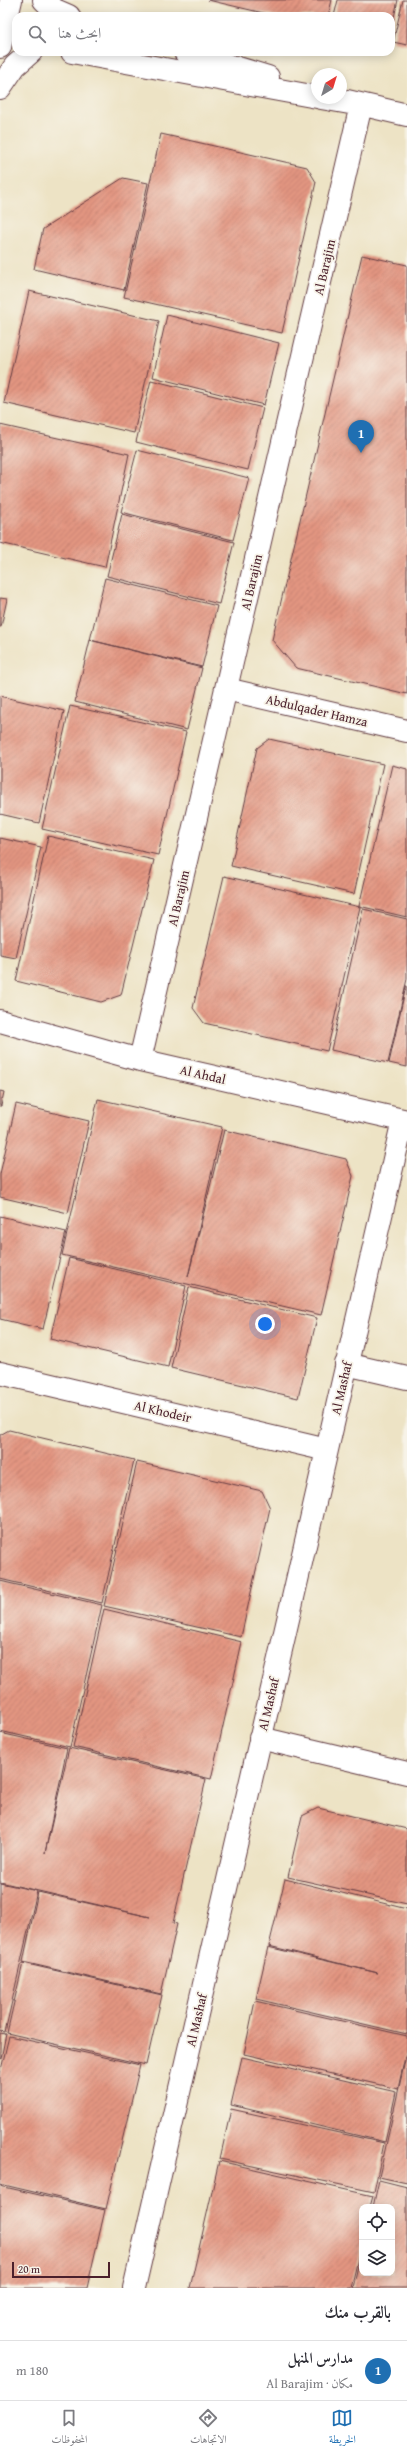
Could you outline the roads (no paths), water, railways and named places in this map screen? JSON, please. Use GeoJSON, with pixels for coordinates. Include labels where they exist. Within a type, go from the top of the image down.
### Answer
{"type":"FeatureCollection","features":[{"type":"Feature","properties":{"kind":"street"},"geometry":{"type":"LineString","coordinates":[[0,47],[11,0]]}},
{"type":"Feature","properties":{"kind":"street"},"geometry":{"type":"LineString","coordinates":[[44,0],[53,9],[60,12]]}},
{"type":"Feature","properties":{"kind":"street"},"geometry":{"type":"LineString","coordinates":[[0,88],[15,66],[26,56]]}},
{"type":"Feature","properties":{"kind":"street"},"geometry":{"type":"LineString","coordinates":[[94,56],[311,96]]}},
{"type":"Feature","properties":{"kind":"street"},"geometry":{"type":"LineString","coordinates":[[198,56],[311,90]]}},
{"type":"Feature","properties":{"kind":"street"},"geometry":{"type":"LineString","coordinates":[[347,101],[361,105]]}},
{"type":"Feature","properties":{"kind":"street"},"geometry":{"type":"LineString","coordinates":[[347,103],[407,115]]}},
{"type":"Feature","properties":{"kind":"street","name":"Al Barajim"},"geometry":{"type":"LineString","coordinates":[[140,1060],[361,105]]}},
{"type":"Feature","properties":{"kind":"street","name":"Abdulqader Hamza"},"geometry":{"type":"LineString","coordinates":[[226,689],[407,730]]}},
{"type":"Feature","properties":{"kind":"street","name":"Al Ahdal"},"geometry":{"type":"LineString","coordinates":[[0,1021],[140,1060],[405,1120]]}},
{"type":"Feature","properties":{"kind":"street","name":"Al Mashaf"},"geometry":{"type":"LineString","coordinates":[[134,2288],[346,1364],[405,1120]]}},
{"type":"Feature","properties":{"kind":"street"},"geometry":{"type":"LineString","coordinates":[[346,1364],[407,1378]]}},
{"type":"Feature","properties":{"kind":"street","name":"Al Khodeir"},"geometry":{"type":"LineString","coordinates":[[0,1373],[327,1450]]}},
{"type":"Feature","properties":{"kind":"street"},"geometry":{"type":"LineString","coordinates":[[260,1738],[407,1772]]}},
{"type":"Feature","properties":{"kind":"place","name":"مدارس المنهل"},"geometry":{"type":"Point","coordinates":[361,453]}}]}
